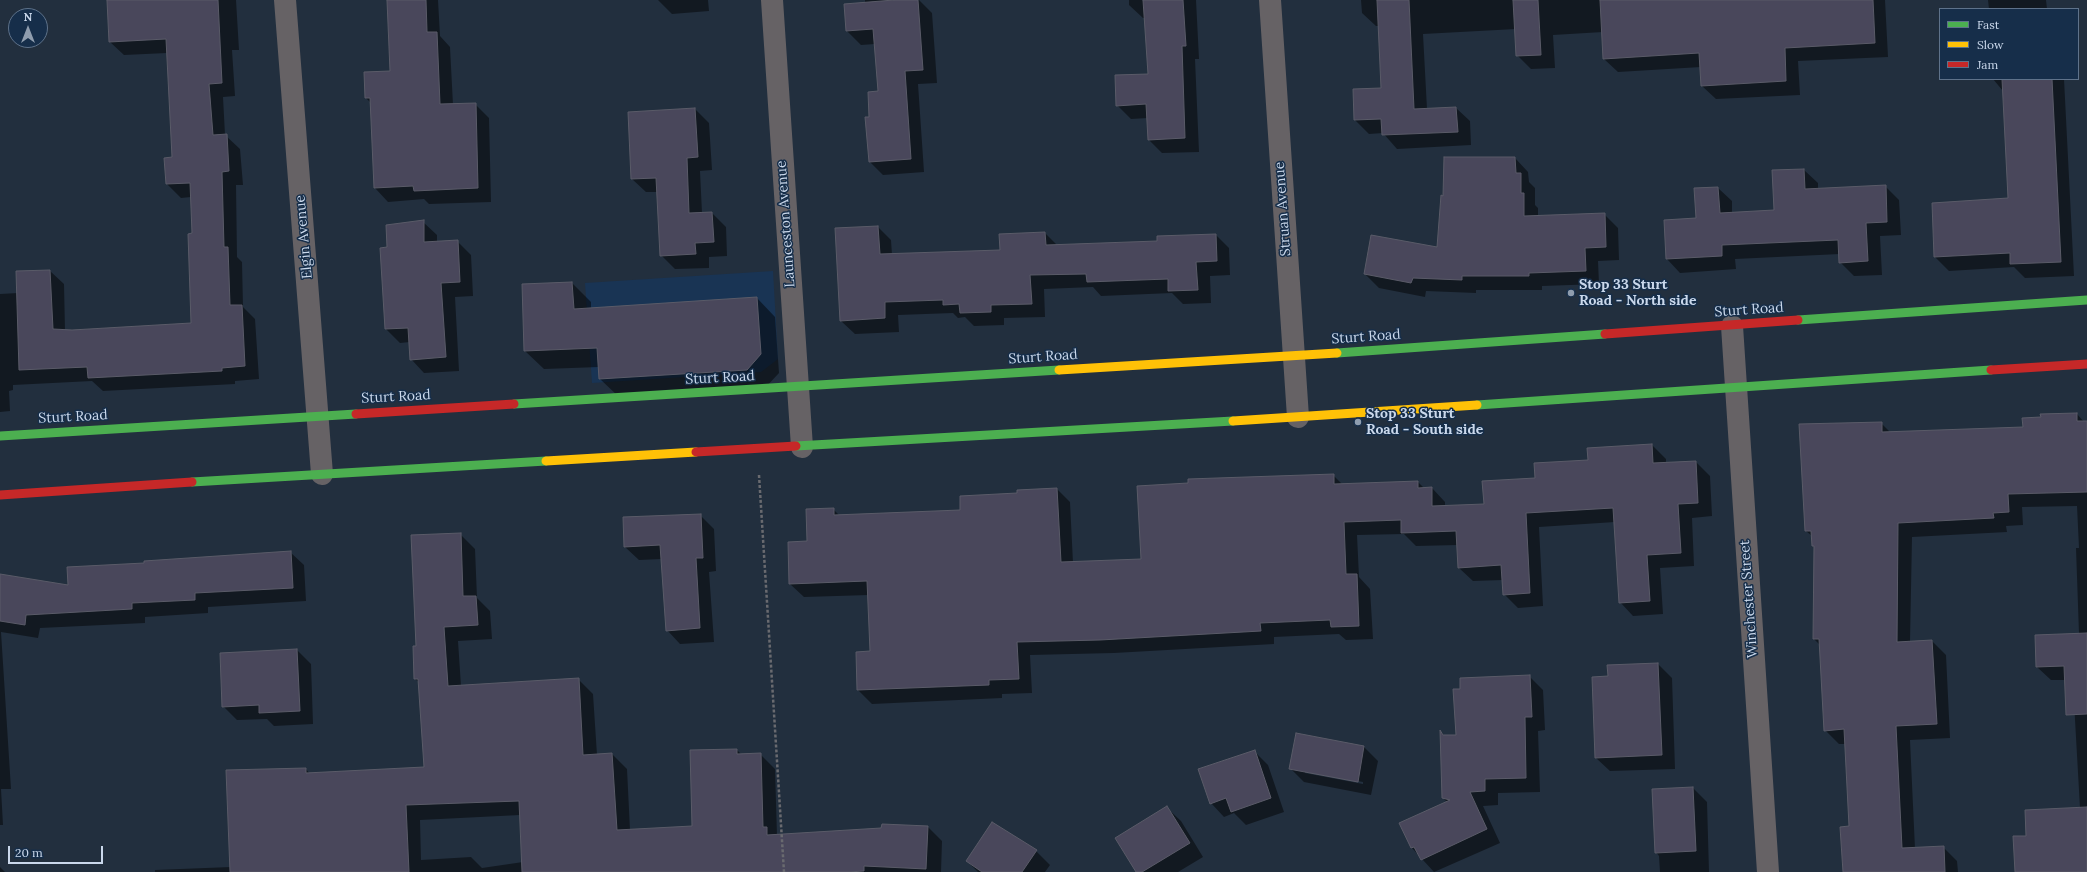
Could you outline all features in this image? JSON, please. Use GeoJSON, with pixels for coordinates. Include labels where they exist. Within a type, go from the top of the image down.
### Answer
{"type":"FeatureCollection","features":[{"type":"Feature","properties":{"kind":"main road","name":"Sturt Road"},"geometry":{"type":"LineString","coordinates":[[0,436],[1294,356],[2087,300]]}},
{"type":"Feature","properties":{"kind":"main road"},"geometry":{"type":"LineString","coordinates":[[0,495],[322,474],[758,450],[1298,417],[2087,364]]}},
{"type":"Feature","properties":{"kind":"street","name":"Elgin Avenue"},"geometry":{"type":"LineString","coordinates":[[285,0],[322,474]]}},
{"type":"Feature","properties":{"kind":"street","name":"Launceston Avenue"},"geometry":{"type":"LineString","coordinates":[[772,0],[802,447]]}},
{"type":"Feature","properties":{"kind":"street","name":"Struan Avenue"},"geometry":{"type":"LineString","coordinates":[[1270,0],[1298,417]]}},
{"type":"Feature","properties":{"kind":"street","name":"Winchester Street"},"geometry":{"type":"LineString","coordinates":[[1732,326],[1768,872]]}},
{"type":"Feature","properties":{"kind":"path"},"geometry":{"type":"LineString","coordinates":[[758,450],[784,872]]}},
{"type":"Feature","properties":{"kind":"shaded area"},"geometry":{"type":"Polygon","coordinates":[[[773,271],[778,359],[761,372],[592,383],[585,283],[773,271]]]}},
{"type":"Feature","properties":{"kind":"building"},"geometry":{"type":"Polygon","coordinates":[[[107,0],[218,0],[222,83],[209,84],[213,135],[227,134],[229,171],[222,172],[224,247],[228,247],[230,305],[242,305],[245,366],[222,368],[222,371],[88,378],[87,367],[19,370],[16,271],[50,270],[53,329],[72,330],[191,323],[188,234],[192,233],[190,183],[166,184],[164,158],[172,157],[166,39],[109,42],[107,0]]]}},
{"type":"Feature","properties":{"kind":"building"},"geometry":{"type":"Polygon","coordinates":[[[387,0],[426,0],[427,32],[437,32],[440,104],[476,103],[478,188],[414,191],[413,186],[374,188],[370,98],[365,98],[364,72],[390,71],[387,0]]]}},
{"type":"Feature","properties":{"kind":"building"},"geometry":{"type":"Polygon","coordinates":[[[894,0],[918,0],[923,70],[905,71],[911,159],[869,162],[865,117],[869,117],[868,92],[878,91],[873,29],[846,31],[844,4],[894,0]]]}},
{"type":"Feature","properties":{"kind":"building"},"geometry":{"type":"Polygon","coordinates":[[[1143,0],[1183,0],[1186,46],[1182,46],[1185,138],[1148,140],[1146,104],[1116,106],[1115,75],[1148,74],[1143,0]]]}},
{"type":"Feature","properties":{"kind":"building"},"geometry":{"type":"Polygon","coordinates":[[[1377,0],[1409,0],[1414,109],[1456,107],[1458,132],[1382,135],[1381,119],[1354,120],[1353,89],[1381,88],[1377,0]]]}},
{"type":"Feature","properties":{"kind":"building"},"geometry":{"type":"Polygon","coordinates":[[[1513,0],[1538,0],[1541,55],[1516,56],[1513,0]]]}},
{"type":"Feature","properties":{"kind":"building"},"geometry":{"type":"Polygon","coordinates":[[[1600,0],[1873,0],[1875,43],[1785,48],[1786,81],[1701,86],[1699,53],[1603,59],[1600,0]]]}},
{"type":"Feature","properties":{"kind":"building"},"geometry":{"type":"Polygon","coordinates":[[[2002,80],[2052,80],[2061,262],[2010,264],[2010,253],[1934,257],[1932,203],[2008,198],[2002,80]]]}},
{"type":"Feature","properties":{"kind":"building"},"geometry":{"type":"Polygon","coordinates":[[[695,108],[698,157],[687,158],[689,213],[712,212],[714,242],[695,243],[696,254],[660,256],[656,178],[631,179],[628,112],[695,108]]]}},
{"type":"Feature","properties":{"kind":"building"},"geometry":{"type":"Polygon","coordinates":[[[1444,157],[1515,157],[1516,173],[1521,173],[1521,193],[1524,193],[1524,216],[1605,213],[1606,247],[1585,248],[1586,271],[1529,273],[1529,276],[1462,276],[1462,280],[1413,278],[1411,283],[1364,274],[1371,235],[1437,247],[1441,195],[1443,196],[1444,157]]]}},
{"type":"Feature","properties":{"kind":"building"},"geometry":{"type":"Polygon","coordinates":[[[1804,169],[1805,189],[1886,185],[1887,222],[1866,223],[1868,261],[1839,263],[1838,240],[1722,245],[1722,256],[1666,259],[1664,220],[1696,218],[1694,188],[1718,187],[1720,213],[1774,210],[1772,170],[1804,169]]]}},
{"type":"Feature","properties":{"kind":"building"},"geometry":{"type":"Polygon","coordinates":[[[424,220],[424,242],[458,240],[460,282],[441,283],[446,357],[410,360],[408,328],[385,329],[380,248],[387,247],[386,225],[424,220]]]}},
{"type":"Feature","properties":{"kind":"building"},"geometry":{"type":"Polygon","coordinates":[[[878,226],[880,254],[1000,250],[999,234],[1045,232],[1046,245],[1157,241],[1157,236],[1216,234],[1217,261],[1196,262],[1198,290],[1168,291],[1168,279],[1087,282],[1086,274],[1030,275],[1032,304],[991,305],[991,312],[960,313],[959,304],[943,305],[943,300],[885,302],[885,318],[840,321],[835,228],[878,226]]]}},
{"type":"Feature","properties":{"kind":"building"},"geometry":{"type":"Polygon","coordinates":[[[572,282],[574,309],[757,297],[761,354],[747,370],[599,379],[597,348],[524,351],[522,284],[572,282]]]}},
{"type":"Feature","properties":{"kind":"building"},"geometry":{"type":"Polygon","coordinates":[[[2077,413],[2077,421],[2087,421],[2087,492],[2008,494],[2009,512],[1993,513],[1994,518],[1898,523],[1897,642],[1932,640],[1937,724],[1896,726],[1902,848],[1944,846],[1945,872],[1843,872],[1840,827],[1849,826],[1844,729],[1824,731],[1819,639],[1813,639],[1814,546],[1812,546],[1811,531],[1805,531],[1799,424],[1882,422],[1882,432],[2023,427],[2022,418],[2041,417],[2040,414],[2077,413]]]}},
{"type":"Feature","properties":{"kind":"building"},"geometry":{"type":"Polygon","coordinates":[[[1652,444],[1653,463],[1696,461],[1698,503],[1678,504],[1681,553],[1647,555],[1650,601],[1619,603],[1613,508],[1526,513],[1530,593],[1503,595],[1501,565],[1458,568],[1456,531],[1401,533],[1401,520],[1344,522],[1346,574],[1357,574],[1359,626],[1331,627],[1330,620],[1260,623],[1261,631],[1100,640],[1017,642],[1019,679],[989,680],[989,685],[857,690],[856,652],[870,651],[867,581],[789,584],[788,542],[807,541],[806,509],[834,508],[834,515],[960,510],[960,496],[1017,493],[1017,490],[1057,488],[1061,562],[1141,559],[1137,486],[1188,483],[1188,479],[1334,474],[1334,484],[1418,481],[1418,488],[1432,487],[1432,506],[1484,504],[1482,481],[1535,478],[1534,463],[1588,460],[1587,448],[1652,444]]]}},
{"type":"Feature","properties":{"kind":"building"},"geometry":{"type":"Polygon","coordinates":[[[701,514],[703,558],[696,558],[700,628],[666,631],[660,545],[624,547],[623,517],[701,514]]]}},
{"type":"Feature","properties":{"kind":"building"},"geometry":{"type":"Polygon","coordinates":[[[461,533],[463,596],[476,596],[478,625],[444,627],[448,686],[579,678],[583,755],[612,753],[617,830],[692,826],[690,750],[737,749],[737,754],[761,753],[763,827],[767,827],[767,835],[881,828],[882,824],[928,826],[926,869],[864,866],[864,871],[848,872],[522,872],[519,801],[406,805],[409,872],[230,872],[226,770],[306,768],[306,773],[424,767],[418,679],[414,679],[413,646],[416,646],[411,535],[461,533]]]}},
{"type":"Feature","properties":{"kind":"building"},"geometry":{"type":"Polygon","coordinates":[[[291,551],[293,588],[195,593],[195,600],[132,603],[132,609],[26,615],[25,625],[0,621],[0,574],[68,585],[67,567],[144,563],[144,561],[291,551]]]}},
{"type":"Feature","properties":{"kind":"building"},"geometry":{"type":"Polygon","coordinates":[[[2087,633],[2087,714],[2066,715],[2064,666],[2036,667],[2035,635],[2087,633]]]}},
{"type":"Feature","properties":{"kind":"building"},"geometry":{"type":"Polygon","coordinates":[[[297,649],[300,711],[259,713],[259,705],[222,707],[220,653],[297,649]]]}},
{"type":"Feature","properties":{"kind":"building"},"geometry":{"type":"Polygon","coordinates":[[[1658,663],[1662,755],[1595,758],[1592,677],[1608,676],[1607,665],[1658,663]]]}},
{"type":"Feature","properties":{"kind":"building"},"geometry":{"type":"Polygon","coordinates":[[[1530,675],[1532,717],[1525,717],[1526,778],[1485,779],[1485,791],[1470,792],[1487,829],[1421,860],[1414,847],[1411,848],[1399,823],[1450,800],[1442,798],[1440,730],[1443,735],[1456,735],[1453,689],[1460,689],[1460,678],[1530,675]]]}},
{"type":"Feature","properties":{"kind":"building"},"geometry":{"type":"Polygon","coordinates":[[[1296,733],[1364,746],[1358,782],[1289,769],[1296,733]]]}},
{"type":"Feature","properties":{"kind":"building"},"geometry":{"type":"Polygon","coordinates":[[[1255,750],[1271,798],[1231,812],[1226,798],[1210,804],[1198,769],[1255,750]]]}},
{"type":"Feature","properties":{"kind":"building"},"geometry":{"type":"Polygon","coordinates":[[[1693,787],[1696,851],[1655,853],[1652,789],[1693,787]]]}},
{"type":"Feature","properties":{"kind":"building"},"geometry":{"type":"Polygon","coordinates":[[[1167,806],[1190,843],[1142,872],[1136,872],[1115,838],[1167,806]]]}},
{"type":"Feature","properties":{"kind":"building"},"geometry":{"type":"Polygon","coordinates":[[[2087,807],[2087,872],[2015,872],[2013,836],[2026,836],[2025,810],[2087,807]]]}},
{"type":"Feature","properties":{"kind":"building"},"geometry":{"type":"Polygon","coordinates":[[[992,822],[1037,850],[1022,872],[982,872],[966,861],[992,822]]]}},
{"type":"Feature","properties":{"kind":"traffic: fast"},"geometry":{"type":"LineString","coordinates":[[1798,320],[2087,300]]}},
{"type":"Feature","properties":{"kind":"traffic: fast"},"geometry":{"type":"LineString","coordinates":[[1337,353],[1605,334]]}},
{"type":"Feature","properties":{"kind":"traffic: fast"},"geometry":{"type":"LineString","coordinates":[[514,404],[1059,370]]}},
{"type":"Feature","properties":{"kind":"traffic: fast"},"geometry":{"type":"LineString","coordinates":[[1477,405],[1991,370]]}},
{"type":"Feature","properties":{"kind":"traffic: fast"},"geometry":{"type":"LineString","coordinates":[[0,436],[356,414]]}},
{"type":"Feature","properties":{"kind":"traffic: fast"},"geometry":{"type":"LineString","coordinates":[[796,446],[1233,421]]}},
{"type":"Feature","properties":{"kind":"traffic: fast"},"geometry":{"type":"LineString","coordinates":[[192,482],[546,461]]}},
{"type":"Feature","properties":{"kind":"traffic: slow"},"geometry":{"type":"LineString","coordinates":[[1059,370],[1337,353]]}},
{"type":"Feature","properties":{"kind":"traffic: slow"},"geometry":{"type":"LineString","coordinates":[[1233,421],[1477,405]]}},
{"type":"Feature","properties":{"kind":"traffic: slow"},"geometry":{"type":"LineString","coordinates":[[546,461],[696,452]]}},
{"type":"Feature","properties":{"kind":"traffic: jam"},"geometry":{"type":"LineString","coordinates":[[1605,334],[1798,320]]}},
{"type":"Feature","properties":{"kind":"traffic: jam"},"geometry":{"type":"LineString","coordinates":[[1991,370],[2087,364]]}},
{"type":"Feature","properties":{"kind":"traffic: jam"},"geometry":{"type":"LineString","coordinates":[[356,414],[514,404]]}},
{"type":"Feature","properties":{"kind":"traffic: jam"},"geometry":{"type":"LineString","coordinates":[[696,452],[796,446]]}},
{"type":"Feature","properties":{"kind":"traffic: jam"},"geometry":{"type":"LineString","coordinates":[[0,495],[192,482]]}},
{"type":"Feature","properties":{"kind":"place","name":"Stop 33 Sturt Road - North side"},"geometry":{"type":"Point","coordinates":[1571,293]}},
{"type":"Feature","properties":{"kind":"place","name":"Stop 33 Sturt Road - South side"},"geometry":{"type":"Point","coordinates":[1358,422]}}]}
